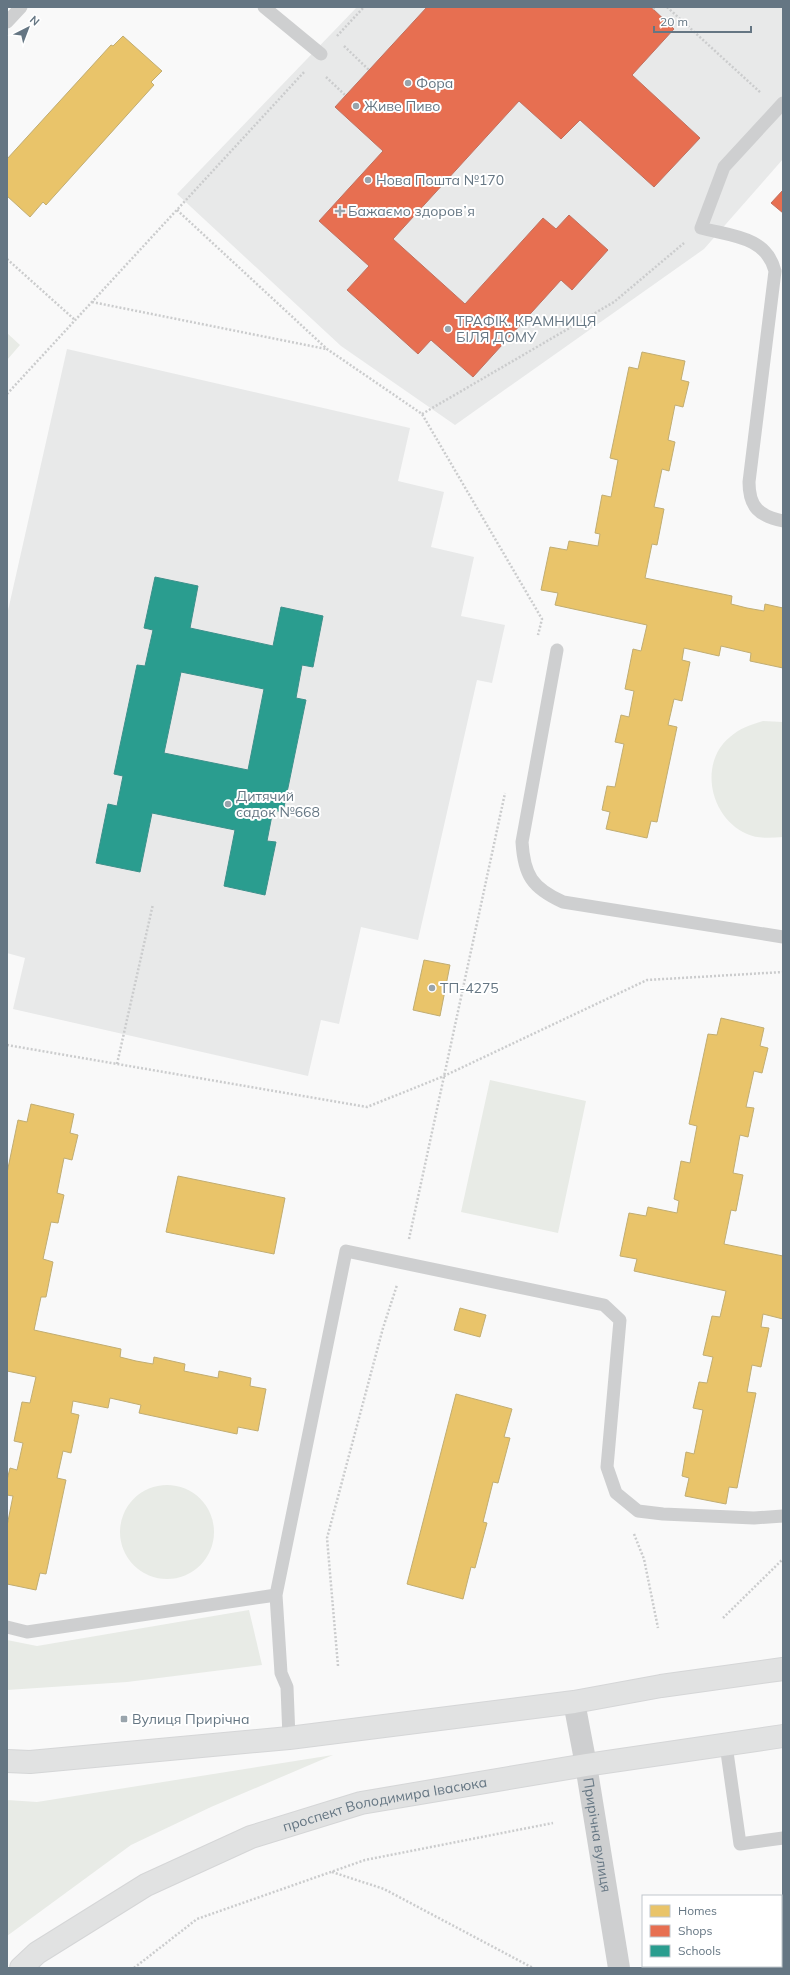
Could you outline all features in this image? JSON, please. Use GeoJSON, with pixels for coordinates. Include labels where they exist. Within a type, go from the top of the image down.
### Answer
{"type":"FeatureCollection","features":[{"type":"Feature","properties":{"kind":"main road"},"geometry":{"type":"LineString","coordinates":[[7,1760],[30,1762],[289,1738],[574,1702],[661,1686],[783,1669]]}},
{"type":"Feature","properties":{"kind":"main road","name":"проспект Володимира Івасюка"},"geometry":{"type":"LineString","coordinates":[[21,1968],[37,1953],[146,1885],[251,1837],[360,1803],[586,1765],[783,1736]]}},
{"type":"Feature","properties":{"kind":"street","name":"Прирічна вулиця"},"geometry":{"type":"LineString","coordinates":[[574,1702],[586,1765],[619,1968]]}},
{"type":"Feature","properties":{"kind":"lane"},"geometry":{"type":"LineString","coordinates":[[7,22],[21,7]]}},
{"type":"Feature","properties":{"kind":"lane"},"geometry":{"type":"LineString","coordinates":[[264,7],[321,54]]}},
{"type":"Feature","properties":{"kind":"lane"},"geometry":{"type":"LineString","coordinates":[[780,106],[724,167],[701,228],[754,242],[765,250],[773,262],[775,272],[750,474],[749,493],[753,504],[760,513],[771,519],[783,521]]}},
{"type":"Feature","properties":{"kind":"lane"},"geometry":{"type":"LineString","coordinates":[[557,650],[522,842],[523,862],[532,880],[545,894],[563,902],[783,937]]}},
{"type":"Feature","properties":{"kind":"lane"},"geometry":{"type":"LineString","coordinates":[[289,1738],[288,1687],[281,1673],[276,1595],[346,1251],[604,1305],[620,1320],[606,1467],[616,1493],[638,1511],[663,1514],[754,1518],[783,1516]]}},
{"type":"Feature","properties":{"kind":"lane"},"geometry":{"type":"LineString","coordinates":[[7,1627],[27,1632],[276,1595]]}},
{"type":"Feature","properties":{"kind":"lane"},"geometry":{"type":"LineString","coordinates":[[726,1745],[740,1844],[783,1838]]}},
{"type":"Feature","properties":{"kind":"path"},"geometry":{"type":"LineString","coordinates":[[7,394],[364,7]]}},
{"type":"Feature","properties":{"kind":"path"},"geometry":{"type":"LineString","coordinates":[[667,7],[780,106]]}},
{"type":"Feature","properties":{"kind":"path"},"geometry":{"type":"LineString","coordinates":[[335,38],[369,70]]}},
{"type":"Feature","properties":{"kind":"path"},"geometry":{"type":"LineString","coordinates":[[311,64],[346,96]]}},
{"type":"Feature","properties":{"kind":"path"},"geometry":{"type":"LineString","coordinates":[[177,210],[327,349],[422,414],[542,619],[537,642]]}},
{"type":"Feature","properties":{"kind":"path"},"geometry":{"type":"LineString","coordinates":[[422,414],[614,302],[701,228]]}},
{"type":"Feature","properties":{"kind":"path"},"geometry":{"type":"LineString","coordinates":[[7,259],[75,320]]}},
{"type":"Feature","properties":{"kind":"path"},"geometry":{"type":"LineString","coordinates":[[92,302],[327,349]]}},
{"type":"Feature","properties":{"kind":"path"},"geometry":{"type":"LineString","coordinates":[[338,1666],[327,1538],[383,1328],[404,1264],[505,789]]}},
{"type":"Feature","properties":{"kind":"path"},"geometry":{"type":"LineString","coordinates":[[118,1064],[153,904]]}},
{"type":"Feature","properties":{"kind":"path"},"geometry":{"type":"LineString","coordinates":[[7,1046],[367,1107],[444,1076],[647,980],[783,972]]}},
{"type":"Feature","properties":{"kind":"path"},"geometry":{"type":"LineString","coordinates":[[616,1493],[644,1559],[658,1628]]}},
{"type":"Feature","properties":{"kind":"path"},"geometry":{"type":"LineString","coordinates":[[723,1618],[783,1559]]}},
{"type":"Feature","properties":{"kind":"path"},"geometry":{"type":"LineString","coordinates":[[134,1968],[197,1920],[365,1860],[553,1823]]}},
{"type":"Feature","properties":{"kind":"path"},"geometry":{"type":"LineString","coordinates":[[332,1872],[384,1889],[533,1968]]}},
{"type":"Feature","properties":{"kind":"shaded area"},"geometry":{"type":"Polygon","coordinates":[[[357,7],[783,7],[783,159],[704,249],[455,425],[341,346],[177,194],[357,7]]]}},
{"type":"Feature","properties":{"kind":"shaded area"},"geometry":{"type":"Polygon","coordinates":[[[7,333],[20,345],[7,360],[7,333]]]}},
{"type":"Feature","properties":{"kind":"shaded area","name":"Дитячий садок №668"},"geometry":{"type":"Polygon","coordinates":[[[67,349],[410,428],[398,481],[444,492],[431,547],[474,557],[461,616],[505,625],[492,683],[477,680],[418,940],[361,927],[339,1024],[321,1020],[308,1076],[13,1009],[25,958],[7,953],[7,615],[67,349]]]}},
{"type":"Feature","properties":{"kind":"shaded area"},"geometry":{"type":"Polygon","coordinates":[[[763,721],[783,722],[783,837],[756,837],[747,834],[734,826],[724,816],[717,803],[713,789],[712,775],[714,761],[720,748],[730,737],[741,729],[763,721]]]}},
{"type":"Feature","properties":{"kind":"shaded area"},"geometry":{"type":"Polygon","coordinates":[[[490,1080],[586,1101],[558,1233],[461,1212],[490,1080]]]}},
{"type":"Feature","properties":{"kind":"shaded area"},"geometry":{"type":"Polygon","coordinates":[[[167,1485],[185,1489],[200,1499],[210,1514],[214,1532],[210,1550],[200,1565],[185,1575],[167,1579],[149,1575],[134,1565],[124,1550],[120,1532],[124,1514],[134,1499],[149,1489],[167,1485]]]}},
{"type":"Feature","properties":{"kind":"shaded area"},"geometry":{"type":"Polygon","coordinates":[[[249,1610],[262,1665],[127,1682],[7,1690],[7,1640],[37,1646],[249,1610]]]}},
{"type":"Feature","properties":{"kind":"shaded area"},"geometry":{"type":"Polygon","coordinates":[[[333,1755],[211,1807],[131,1845],[7,1936],[7,1800],[37,1802],[333,1755]]]}},
{"type":"Feature","properties":{"kind":"building: Homes"},"geometry":{"type":"Polygon","coordinates":[[[123,36],[162,71],[151,82],[154,85],[46,205],[43,202],[30,217],[7,196],[7,159],[111,45],[113,46],[123,36]]]}},
{"type":"Feature","properties":{"kind":"building: Homes"},"geometry":{"type":"Polygon","coordinates":[[[642,352],[685,361],[681,380],[689,382],[683,407],[675,405],[668,440],[675,442],[669,471],[662,469],[654,507],[664,509],[657,545],[652,544],[645,578],[732,596],[731,604],[747,608],[764,611],[765,604],[783,608],[783,668],[750,661],[751,653],[721,646],[719,656],[684,648],[682,660],[690,662],[682,701],[674,699],[668,725],[677,727],[657,822],[651,821],[647,838],[606,829],[610,812],[602,810],[607,786],[615,787],[624,744],[615,742],[621,715],[629,717],[634,691],[625,689],[633,649],[641,651],[647,625],[555,605],[558,593],[541,590],[550,547],[567,550],[569,541],[598,546],[600,534],[595,533],[602,495],[611,497],[618,460],[610,458],[629,367],[638,369],[642,352]]]}},
{"type":"Feature","properties":{"kind":"building: Homes","name":"ТП-4275"},"geometry":{"type":"Polygon","coordinates":[[[424,960],[450,965],[440,1016],[413,1010],[424,960]]]}},
{"type":"Feature","properties":{"kind":"building: Homes"},"geometry":{"type":"Polygon","coordinates":[[[721,1018],[764,1028],[760,1046],[768,1048],[762,1073],[754,1071],[746,1107],[754,1108],[748,1137],[740,1135],[733,1173],[743,1175],[736,1211],[731,1210],[724,1244],[783,1256],[783,1319],[763,1314],[761,1327],[769,1328],[761,1367],[752,1365],[747,1392],[756,1393],[737,1488],[729,1487],[726,1504],[685,1496],[689,1478],[682,1476],[686,1452],[694,1454],[703,1410],[693,1408],[699,1382],[707,1383],[713,1357],[703,1355],[712,1316],[720,1317],[726,1291],[634,1271],[637,1259],[620,1256],[629,1213],[646,1216],[648,1207],[677,1213],[679,1201],[674,1199],[681,1161],[690,1163],[697,1126],[689,1124],[708,1034],[717,1035],[721,1018]]]}},
{"type":"Feature","properties":{"kind":"building: Homes"},"geometry":{"type":"Polygon","coordinates":[[[31,1104],[74,1114],[70,1133],[78,1135],[72,1160],[64,1158],[57,1193],[64,1195],[58,1223],[51,1222],[43,1259],[53,1262],[46,1297],[41,1297],[34,1330],[121,1349],[120,1357],[136,1361],[153,1364],[154,1357],[185,1364],[184,1371],[218,1378],[219,1371],[251,1378],[250,1386],[266,1389],[258,1431],[238,1427],[237,1434],[139,1413],[141,1405],[110,1398],[108,1408],[73,1401],[71,1413],[79,1415],[71,1453],[63,1451],[57,1478],[66,1480],[46,1574],[40,1573],[36,1590],[7,1584],[7,1526],[13,1496],[7,1495],[7,1480],[10,1468],[17,1470],[23,1443],[14,1441],[22,1402],[30,1403],[36,1377],[7,1371],[7,1173],[18,1120],[27,1122],[31,1104]]]}},
{"type":"Feature","properties":{"kind":"building: Homes"},"geometry":{"type":"Polygon","coordinates":[[[178,1176],[285,1198],[274,1254],[166,1232],[178,1176]]]}},
{"type":"Feature","properties":{"kind":"building: Homes"},"geometry":{"type":"Polygon","coordinates":[[[460,1308],[486,1315],[480,1337],[454,1330],[460,1308]]]}},
{"type":"Feature","properties":{"kind":"building: Homes"},"geometry":{"type":"Polygon","coordinates":[[[456,1394],[512,1409],[504,1437],[510,1438],[498,1483],[493,1482],[483,1522],[487,1523],[475,1568],[471,1567],[463,1599],[407,1584],[456,1394]]]}},
{"type":"Feature","properties":{"kind":"building: Homes"},"geometry":{"type":"Polygon","coordinates":[[[782,1914],[783,1968],[679,1968],[782,1967],[782,1914]]]}},
{"type":"Feature","properties":{"kind":"building: Shops"},"geometry":{"type":"Polygon","coordinates":[[[427,7],[651,7],[674,29],[632,75],[700,138],[654,187],[580,120],[561,139],[519,101],[393,239],[465,304],[543,218],[556,229],[569,215],[608,250],[572,290],[561,280],[473,377],[431,340],[418,354],[347,290],[369,266],[319,221],[383,151],[335,107],[427,7]]]}},
{"type":"Feature","properties":{"kind":"building: Shops"},"geometry":{"type":"Polygon","coordinates":[[[783,190],[783,213],[771,203],[783,190]]]}},
{"type":"Feature","properties":{"kind":"building: Schools"},"geometry":{"type":"Polygon","coordinates":[[[155,577],[198,586],[190,628],[273,646],[281,607],[323,616],[313,667],[302,665],[296,698],[306,700],[283,812],[273,810],[267,841],[276,842],[265,895],[224,886],[235,830],[152,813],[140,872],[96,863],[108,804],[117,806],[123,776],[114,774],[137,665],[145,666],[153,630],[144,628],[155,577]],[[181,672],[164,753],[248,770],[264,689],[181,672]]]}},
{"type":"Feature","properties":{"kind":"place","name":"Фора"},"geometry":{"type":"Point","coordinates":[408,83]}},
{"type":"Feature","properties":{"kind":"place","name":"Живе Пиво"},"geometry":{"type":"Point","coordinates":[356,106]}},
{"type":"Feature","properties":{"kind":"place","name":"Нова Пошта №170"},"geometry":{"type":"Point","coordinates":[368,180]}},
{"type":"Feature","properties":{"kind":"place","name":"Бажаємо здоровʼя"},"geometry":{"type":"Point","coordinates":[340,211]}},
{"type":"Feature","properties":{"kind":"place","name":"ТРАФІК. КРАМНИЦЯ БІЛЯ ДОМУ"},"geometry":{"type":"Point","coordinates":[448,329]}},
{"type":"Feature","properties":{"kind":"place","name":"Дитячий садок №668"},"geometry":{"type":"Point","coordinates":[228,804]}},
{"type":"Feature","properties":{"kind":"place","name":"ТП-4275"},"geometry":{"type":"Point","coordinates":[432,988]}},
{"type":"Feature","properties":{"kind":"place","name":"Вулиця Прирічна"},"geometry":{"type":"Point","coordinates":[124,1719]}}]}
